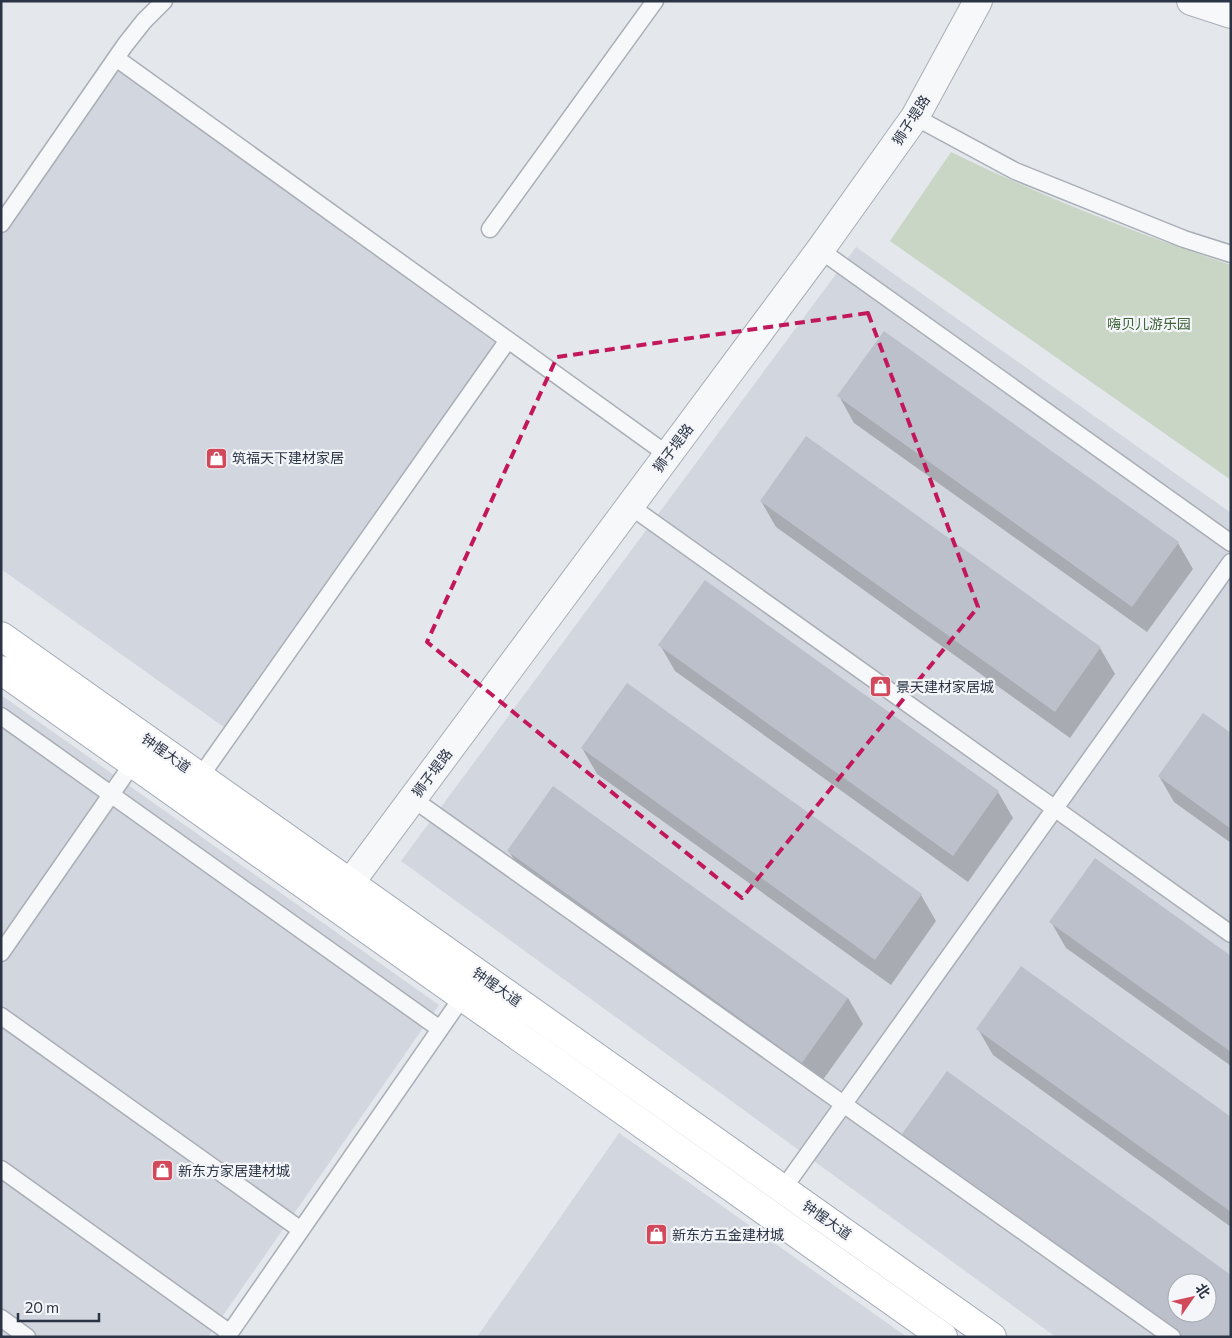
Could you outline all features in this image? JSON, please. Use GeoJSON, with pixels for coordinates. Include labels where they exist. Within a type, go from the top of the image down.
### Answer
{"type":"FeatureCollection","features":[{"type":"Feature","properties":{"kind":"main road","name":"钟惺大道"},"geometry":{"type":"LineString","coordinates":[[1,636],[992,1337]]}},
{"type":"Feature","properties":{"kind":"main road","name":"钟惺大道"},"geometry":{"type":"LineString","coordinates":[[1,670],[943,1337]]}},
{"type":"Feature","properties":{"kind":"street","name":"狮子堤路"},"geometry":{"type":"LineString","coordinates":[[350,883],[820,250],[915,117],[978,1]]}},
{"type":"Feature","properties":{"kind":"street"},"geometry":{"type":"LineString","coordinates":[[1190,1],[1231,14]]}},
{"type":"Feature","properties":{"kind":"lane"},"geometry":{"type":"LineString","coordinates":[[1,224],[116,58],[144,21],[164,1]]}},
{"type":"Feature","properties":{"kind":"lane"},"geometry":{"type":"LineString","coordinates":[[490,229],[655,1]]}},
{"type":"Feature","properties":{"kind":"lane"},"geometry":{"type":"LineString","coordinates":[[116,58],[668,455]]}},
{"type":"Feature","properties":{"kind":"lane"},"geometry":{"type":"LineString","coordinates":[[915,117],[1016,172],[1184,239],[1231,254]]}},
{"type":"Feature","properties":{"kind":"lane"},"geometry":{"type":"LineString","coordinates":[[820,250],[1231,543]]}},
{"type":"Feature","properties":{"kind":"lane"},"geometry":{"type":"LineString","coordinates":[[200,777],[508,340]]}},
{"type":"Feature","properties":{"kind":"lane"},"geometry":{"type":"LineString","coordinates":[[630,506],[1054,810],[1231,934]]}},
{"type":"Feature","properties":{"kind":"lane"},"geometry":{"type":"LineString","coordinates":[[783,1189],[1231,562]]}},
{"type":"Feature","properties":{"kind":"lane"},"geometry":{"type":"LineString","coordinates":[[1,716],[440,1029]]}},
{"type":"Feature","properties":{"kind":"lane"},"geometry":{"type":"LineString","coordinates":[[1,953],[133,763]]}},
{"type":"Feature","properties":{"kind":"lane"},"geometry":{"type":"LineString","coordinates":[[413,799],[1172,1337]]}},
{"type":"Feature","properties":{"kind":"lane"},"geometry":{"type":"LineString","coordinates":[[1,1169],[228,1335],[463,996]]}},
{"type":"Feature","properties":{"kind":"lane"},"geometry":{"type":"LineString","coordinates":[[1,1016],[301,1230]]}},
{"type":"Feature","properties":{"kind":"lane"},"geometry":{"type":"LineString","coordinates":[[1,1318],[27,1337]]}},
{"type":"Feature","properties":{"kind":"highlighted area"},"geometry":{"type":"Polygon","coordinates":[[[868,313],[978,607],[742,898],[427,642],[557,357],[868,313]]]}},
{"type":"Feature","properties":{"kind":"shaded area","name":"筑福天下建材家居"},"geometry":{"type":"Polygon","coordinates":[[[115,65],[510,346],[235,735],[1,569],[1,226],[115,65]]]}},
{"type":"Feature","properties":{"kind":"shaded area","name":"景天建材家居城"},"geometry":{"type":"Polygon","coordinates":[[[856,247],[1231,513],[1231,1337],[1056,1337],[401,861],[856,247]]]}},
{"type":"Feature","properties":{"kind":"shaded area","name":"新东方家居建材城"},"geometry":{"type":"Polygon","coordinates":[[[1,695],[439,1005],[208,1337],[1,1337],[1,695]]]}},
{"type":"Feature","properties":{"kind":"shaded area","name":"新东方五金建材城"},"geometry":{"type":"Polygon","coordinates":[[[619,1133],[907,1337],[477,1337],[619,1133]]]}},
{"type":"Feature","properties":{"kind":"green space","name":"嗨贝儿游乐园"},"geometry":{"type":"Polygon","coordinates":[[[951,152],[1019,184],[1089,213],[1231,265],[1231,480],[890,241],[951,152]]]}},
{"type":"Feature","properties":{"kind":"building"},"geometry":{"type":"Polygon","coordinates":[[[884,331],[1179,542],[1132,607],[837,396],[884,331]]]}},
{"type":"Feature","properties":{"kind":"building"},"geometry":{"type":"Polygon","coordinates":[[[806,436],[1101,647],[1055,712],[760,501],[806,436]]]}},
{"type":"Feature","properties":{"kind":"building"},"geometry":{"type":"Polygon","coordinates":[[[705,580],[999,791],[953,856],[658,645],[705,580]]]}},
{"type":"Feature","properties":{"kind":"building"},"geometry":{"type":"Polygon","coordinates":[[[627,683],[922,894],[875,960],[581,748],[627,683]]]}},
{"type":"Feature","properties":{"kind":"building"},"geometry":{"type":"Polygon","coordinates":[[[1203,713],[1231,733],[1231,829],[1158,776],[1203,713]]]}},
{"type":"Feature","properties":{"kind":"building"},"geometry":{"type":"Polygon","coordinates":[[[553,786],[848,998],[802,1063],[507,851],[553,786]]]}},
{"type":"Feature","properties":{"kind":"building"},"geometry":{"type":"Polygon","coordinates":[[[1095,858],[1231,956],[1231,1052],[1049,922],[1095,858]]]}},
{"type":"Feature","properties":{"kind":"building"},"geometry":{"type":"Polygon","coordinates":[[[1021,966],[1231,1117],[1231,1212],[976,1029],[1021,966]]]}},
{"type":"Feature","properties":{"kind":"building"},"geometry":{"type":"Polygon","coordinates":[[[947,1071],[1231,1275],[1231,1337],[1184,1337],[902,1134],[947,1071]]]}},
{"type":"Feature","properties":{"kind":"place","name":"筑福天下建材家居"},"geometry":{"type":"Point","coordinates":[216,458]}},
{"type":"Feature","properties":{"kind":"place","name":"景天建材家居城"},"geometry":{"type":"Point","coordinates":[880,687]}},
{"type":"Feature","properties":{"kind":"place","name":"新东方家居建材城"},"geometry":{"type":"Point","coordinates":[162,1171]}},
{"type":"Feature","properties":{"kind":"place","name":"新东方五金建材城"},"geometry":{"type":"Point","coordinates":[656,1235]}}]}
